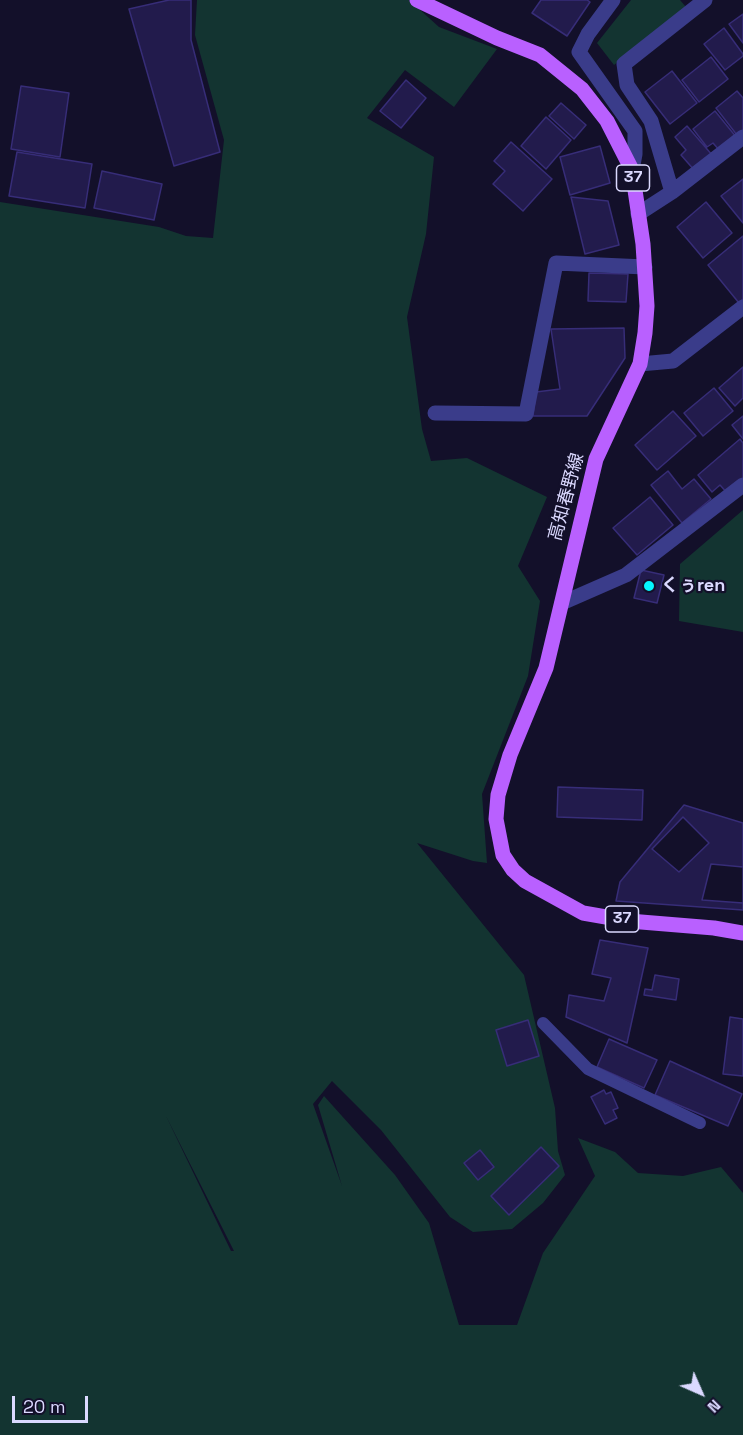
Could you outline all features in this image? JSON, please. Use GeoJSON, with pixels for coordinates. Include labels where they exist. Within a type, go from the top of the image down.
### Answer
{"type":"FeatureCollection","features":[{"type":"Feature","properties":{"kind":"main road","name":"高知春野線"},"geometry":{"type":"LineString","coordinates":[[417,0],[497,38],[540,55],[582,89],[607,121],[632,170],[645,267],[647,306],[640,364],[596,459],[546,668],[510,755],[498,795],[496,819],[503,855],[513,870],[525,881],[583,913],[629,921],[714,927],[743,933]]}},
{"type":"Feature","properties":{"kind":"street"},"geometry":{"type":"LineString","coordinates":[[613,0],[588,34],[579,52],[635,130],[632,170]]}},
{"type":"Feature","properties":{"kind":"street"},"geometry":{"type":"LineString","coordinates":[[672,192],[651,121],[627,85],[624,64],[705,0]]}},
{"type":"Feature","properties":{"kind":"street"},"geometry":{"type":"LineString","coordinates":[[638,214],[672,192],[743,137]]}},
{"type":"Feature","properties":{"kind":"street"},"geometry":{"type":"LineString","coordinates":[[435,413],[526,414],[556,263],[645,267]]}},
{"type":"Feature","properties":{"kind":"street"},"geometry":{"type":"LineString","coordinates":[[640,364],[673,361],[743,307]]}},
{"type":"Feature","properties":{"kind":"street"},"geometry":{"type":"LineString","coordinates":[[562,603],[626,575],[743,485]]}},
{"type":"Feature","properties":{"kind":"lane"},"geometry":{"type":"LineString","coordinates":[[543,1023],[588,1069],[700,1123]]}},
{"type":"Feature","properties":{"kind":"green space"},"geometry":{"type":"Polygon","coordinates":[[[197,0],[409,0],[439,27],[497,49],[454,107],[405,70],[367,118],[434,157],[426,234],[407,317],[422,429],[431,461],[467,458],[547,497],[518,566],[540,601],[528,676],[482,794],[487,863],[473,861],[417,843],[524,975],[555,1108],[558,1151],[565,1175],[543,1203],[512,1229],[473,1232],[450,1217],[381,1130],[332,1081],[313,1104],[342,1186],[318,1105],[324,1096],[395,1175],[429,1223],[459,1325],[517,1325],[543,1253],[595,1176],[578,1138],[615,1152],[638,1173],[683,1176],[721,1167],[743,1193],[743,1435],[0,1435],[0,202],[159,227],[186,236],[213,238],[224,140],[195,35],[197,0]],[[166,1116],[231,1251],[234,1251],[166,1116]]]}},
{"type":"Feature","properties":{"kind":"green space"},"geometry":{"type":"Polygon","coordinates":[[[631,0],[680,0],[686,7],[614,65],[597,43],[631,0]]]}},
{"type":"Feature","properties":{"kind":"green space"},"geometry":{"type":"Polygon","coordinates":[[[743,510],[743,632],[679,621],[680,564],[743,510]]]}},
{"type":"Feature","properties":{"kind":"building"},"geometry":{"type":"Polygon","coordinates":[[[169,0],[191,0],[191,40],[220,152],[174,166],[129,9],[169,0]]]}},
{"type":"Feature","properties":{"kind":"building"},"geometry":{"type":"Polygon","coordinates":[[[541,0],[587,0],[590,2],[567,36],[532,13],[541,0]]]}},
{"type":"Feature","properties":{"kind":"building"},"geometry":{"type":"Polygon","coordinates":[[[743,14],[743,43],[729,24],[743,14]]]}},
{"type":"Feature","properties":{"kind":"building"},"geometry":{"type":"Polygon","coordinates":[[[724,28],[743,54],[725,70],[704,44],[724,28]]]}},
{"type":"Feature","properties":{"kind":"building"},"geometry":{"type":"Polygon","coordinates":[[[711,57],[728,79],[699,102],[682,80],[711,57]]]}},
{"type":"Feature","properties":{"kind":"building"},"geometry":{"type":"Polygon","coordinates":[[[672,71],[697,103],[670,124],[645,92],[672,71]]]}},
{"type":"Feature","properties":{"kind":"building"},"geometry":{"type":"Polygon","coordinates":[[[406,80],[426,98],[401,128],[380,111],[406,80]]]}},
{"type":"Feature","properties":{"kind":"building"},"geometry":{"type":"Polygon","coordinates":[[[21,86],[69,93],[60,157],[11,149],[21,86]]]}},
{"type":"Feature","properties":{"kind":"building"},"geometry":{"type":"Polygon","coordinates":[[[737,91],[743,98],[743,130],[737,135],[716,108],[737,91]]]}},
{"type":"Feature","properties":{"kind":"building"},"geometry":{"type":"Polygon","coordinates":[[[561,103],[586,125],[574,139],[549,116],[561,103]]]}},
{"type":"Feature","properties":{"kind":"building"},"geometry":{"type":"Polygon","coordinates":[[[715,111],[737,138],[720,151],[713,143],[707,147],[693,129],[715,111]]]}},
{"type":"Feature","properties":{"kind":"building"},"geometry":{"type":"Polygon","coordinates":[[[546,117],[571,140],[546,169],[521,146],[546,117]]]}},
{"type":"Feature","properties":{"kind":"building"},"geometry":{"type":"Polygon","coordinates":[[[687,126],[713,156],[695,171],[681,155],[686,150],[675,137],[687,126]]]}},
{"type":"Feature","properties":{"kind":"building"},"geometry":{"type":"Polygon","coordinates":[[[511,142],[552,179],[523,211],[493,184],[505,171],[494,161],[511,142]]]}},
{"type":"Feature","properties":{"kind":"building"},"geometry":{"type":"Polygon","coordinates":[[[600,146],[610,183],[570,195],[560,157],[600,146]]]}},
{"type":"Feature","properties":{"kind":"building"},"geometry":{"type":"Polygon","coordinates":[[[17,152],[92,164],[85,208],[9,196],[17,152]]]}},
{"type":"Feature","properties":{"kind":"building"},"geometry":{"type":"Polygon","coordinates":[[[102,171],[162,184],[154,220],[94,208],[102,171]]]}},
{"type":"Feature","properties":{"kind":"building"},"geometry":{"type":"Polygon","coordinates":[[[743,179],[743,223],[721,196],[743,179]]]}},
{"type":"Feature","properties":{"kind":"building"},"geometry":{"type":"Polygon","coordinates":[[[571,197],[608,201],[619,245],[585,254],[571,197]]]}},
{"type":"Feature","properties":{"kind":"building"},"geometry":{"type":"Polygon","coordinates":[[[706,202],[732,233],[703,258],[677,227],[706,202]]]}},
{"type":"Feature","properties":{"kind":"building"},"geometry":{"type":"Polygon","coordinates":[[[743,236],[743,299],[739,303],[708,265],[743,236]]]}},
{"type":"Feature","properties":{"kind":"building"},"geometry":{"type":"Polygon","coordinates":[[[589,273],[628,274],[626,302],[588,301],[589,273]]]}},
{"type":"Feature","properties":{"kind":"building"},"geometry":{"type":"Polygon","coordinates":[[[624,328],[625,358],[587,416],[533,416],[536,392],[560,389],[551,329],[624,328]]]}},
{"type":"Feature","properties":{"kind":"building"},"geometry":{"type":"Polygon","coordinates":[[[743,367],[743,398],[735,406],[719,388],[743,367]]]}},
{"type":"Feature","properties":{"kind":"building"},"geometry":{"type":"Polygon","coordinates":[[[714,388],[733,411],[703,436],[684,413],[714,388]]]}},
{"type":"Feature","properties":{"kind":"building"},"geometry":{"type":"Polygon","coordinates":[[[673,411],[696,436],[657,470],[635,445],[673,411]]]}},
{"type":"Feature","properties":{"kind":"building"},"geometry":{"type":"Polygon","coordinates":[[[743,416],[743,439],[732,425],[743,416]]]}},
{"type":"Feature","properties":{"kind":"building"},"geometry":{"type":"Polygon","coordinates":[[[740,439],[743,443],[743,481],[728,494],[720,485],[712,492],[698,475],[740,439]]]}},
{"type":"Feature","properties":{"kind":"building"},"geometry":{"type":"Polygon","coordinates":[[[668,471],[682,489],[694,479],[711,499],[682,523],[651,485],[668,471]]]}},
{"type":"Feature","properties":{"kind":"building"},"geometry":{"type":"Polygon","coordinates":[[[650,497],[673,525],[637,555],[613,528],[650,497]]]}},
{"type":"Feature","properties":{"kind":"building","name":"くぅren"},"geometry":{"type":"Polygon","coordinates":[[[641,570],[664,575],[657,603],[634,598],[641,570]]]}},
{"type":"Feature","properties":{"kind":"building"},"geometry":{"type":"Polygon","coordinates":[[[558,787],[643,790],[642,820],[557,817],[558,787]]]}},
{"type":"Feature","properties":{"kind":"building"},"geometry":{"type":"Polygon","coordinates":[[[684,805],[743,823],[743,910],[616,901],[620,882],[684,805]]]}},
{"type":"Feature","properties":{"kind":"building"},"geometry":{"type":"Polygon","coordinates":[[[683,817],[709,843],[679,872],[652,849],[683,817]]]}},
{"type":"Feature","properties":{"kind":"building"},"geometry":{"type":"Polygon","coordinates":[[[711,864],[743,867],[743,903],[702,900],[711,864]]]}},
{"type":"Feature","properties":{"kind":"building"},"geometry":{"type":"Polygon","coordinates":[[[600,940],[648,948],[627,1043],[566,1017],[569,995],[604,1001],[611,978],[592,974],[600,940]]]}},
{"type":"Feature","properties":{"kind":"building"},"geometry":{"type":"Polygon","coordinates":[[[655,975],[679,979],[676,1000],[644,995],[645,989],[652,990],[655,975]]]}},
{"type":"Feature","properties":{"kind":"building"},"geometry":{"type":"Polygon","coordinates":[[[730,1017],[743,1019],[743,1076],[723,1074],[730,1017]]]}},
{"type":"Feature","properties":{"kind":"building"},"geometry":{"type":"Polygon","coordinates":[[[528,1020],[539,1056],[507,1066],[496,1030],[528,1020]]]}},
{"type":"Feature","properties":{"kind":"building"},"geometry":{"type":"Polygon","coordinates":[[[609,1039],[657,1060],[644,1088],[597,1067],[609,1039]]]}},
{"type":"Feature","properties":{"kind":"building"},"geometry":{"type":"Polygon","coordinates":[[[670,1061],[742,1094],[728,1126],[655,1095],[670,1061]]]}},
{"type":"Feature","properties":{"kind":"building"},"geometry":{"type":"Polygon","coordinates":[[[604,1090],[606,1094],[611,1092],[618,1108],[613,1110],[617,1118],[605,1124],[591,1097],[604,1090]]]}},
{"type":"Feature","properties":{"kind":"building"},"geometry":{"type":"Polygon","coordinates":[[[541,1147],[559,1166],[509,1215],[491,1196],[541,1147]]]}},
{"type":"Feature","properties":{"kind":"building"},"geometry":{"type":"Polygon","coordinates":[[[480,1150],[494,1167],[478,1180],[464,1163],[480,1150]]]}},
{"type":"Feature","properties":{"kind":"place","name":"くぅren"},"geometry":{"type":"Point","coordinates":[649,586]}}]}
